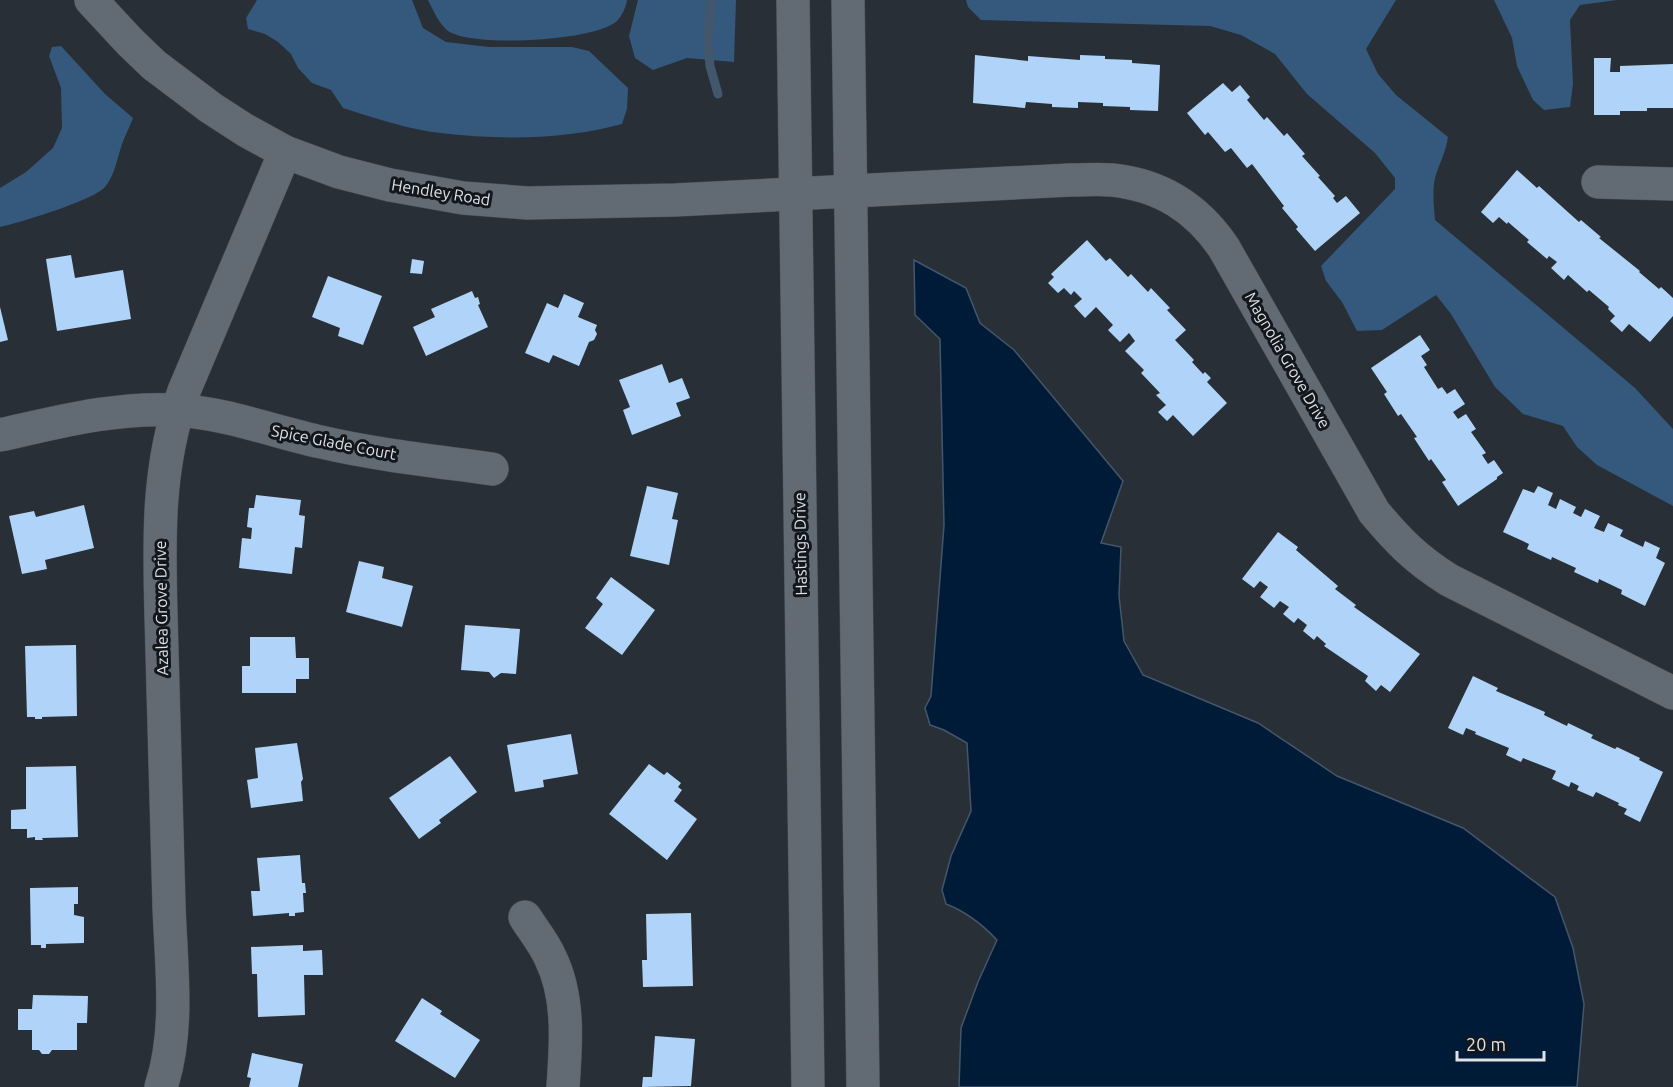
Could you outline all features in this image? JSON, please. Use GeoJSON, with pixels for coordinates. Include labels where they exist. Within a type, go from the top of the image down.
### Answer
{"type":"FeatureCollection","features":[{"type":"Feature","properties":{"kind":"street","name":"Hendley Road"},"geometry":{"type":"LineString","coordinates":[[91,0],[154,64],[211,108],[245,130],[285,152],[339,172],[390,185],[463,198],[527,203],[675,200],[850,189]]}},
{"type":"Feature","properties":{"kind":"street","name":"Hastings Drive"},"geometry":{"type":"LineString","coordinates":[[792,0],[808,1087]]}},
{"type":"Feature","properties":{"kind":"street"},"geometry":{"type":"LineString","coordinates":[[848,0],[863,1087]]}},
{"type":"Feature","properties":{"kind":"street","name":"Azalea Grove Drive"},"geometry":{"type":"LineString","coordinates":[[161,1087],[170,1048],[172,1014],[159,516],[164,463],[177,410],[285,152]]}},
{"type":"Feature","properties":{"kind":"street","name":"Magnolia Grove Drive"},"geometry":{"type":"LineString","coordinates":[[850,189],[1112,180],[1140,186],[1192,210],[1214,233],[1224,248],[1374,512],[1399,542],[1429,568],[1449,580],[1673,693]]}},
{"type":"Feature","properties":{"kind":"street"},"geometry":{"type":"LineString","coordinates":[[1598,182],[1673,184]]}},
{"type":"Feature","properties":{"kind":"street","name":"Spice Glade Court"},"geometry":{"type":"LineString","coordinates":[[0,435],[93,414],[177,410],[200,413],[324,443],[492,469]]}},
{"type":"Feature","properties":{"kind":"street"},"geometry":{"type":"LineString","coordinates":[[525,917],[551,958],[563,997],[566,1045],[563,1087]]}},
{"type":"Feature","properties":{"kind":"shaded area"},"geometry":{"type":"Polygon","coordinates":[[[257,0],[412,0],[423,28],[446,42],[489,47],[572,47],[589,51],[628,88],[627,109],[622,124],[578,133],[532,137],[486,137],[440,133],[378,119],[343,108],[331,90],[312,83],[298,68],[291,54],[278,42],[265,34],[248,29],[246,18],[257,0]]]}},
{"type":"Feature","properties":{"kind":"shaded area"},"geometry":{"type":"Polygon","coordinates":[[[428,0],[627,0],[619,19],[605,28],[561,37],[507,41],[462,36],[448,31],[439,21],[428,0]]]}},
{"type":"Feature","properties":{"kind":"shaded area"},"geometry":{"type":"Polygon","coordinates":[[[638,0],[736,0],[734,62],[687,58],[653,70],[635,58],[629,36],[638,0]]]}},
{"type":"Feature","properties":{"kind":"shaded area"},"geometry":{"type":"Polygon","coordinates":[[[966,0],[1396,0],[1366,49],[1378,74],[1396,95],[1448,137],[1434,183],[1435,220],[1635,388],[1673,429],[1673,506],[1597,465],[1577,447],[1563,426],[1523,414],[1495,387],[1451,314],[1436,295],[1382,330],[1357,331],[1342,302],[1326,281],[1321,266],[1395,189],[1395,178],[1375,153],[1307,94],[1275,54],[1241,35],[1210,26],[981,20],[968,7],[966,0]]]}},
{"type":"Feature","properties":{"kind":"shaded area"},"geometry":{"type":"Polygon","coordinates":[[[1494,0],[1617,0],[1580,5],[1570,20],[1573,84],[1570,107],[1544,110],[1533,100],[1517,66],[1512,38],[1494,0]]]}},
{"type":"Feature","properties":{"kind":"shaded area"},"geometry":{"type":"Polygon","coordinates":[[[61,46],[105,94],[133,118],[105,187],[72,204],[0,227],[0,188],[26,172],[53,148],[62,128],[61,88],[49,56],[52,47],[61,46]]]}},
{"type":"Feature","properties":{"kind":"shaded area"},"geometry":{"type":"Polygon","coordinates":[[[914,260],[966,288],[980,323],[1014,350],[1123,481],[1101,543],[1121,547],[1119,596],[1124,641],[1143,675],[1258,723],[1337,776],[1463,828],[1555,897],[1573,948],[1584,1004],[1577,1087],[959,1087],[961,1028],[997,940],[974,919],[946,904],[942,890],[951,856],[971,811],[967,743],[930,725],[925,708],[931,696],[944,525],[940,339],[915,315],[914,260]]]}},
{"type":"Feature","properties":{"kind":"building"},"geometry":{"type":"Polygon","coordinates":[[[975,55],[1028,61],[1028,56],[1080,60],[1080,55],[1105,56],[1105,59],[1132,60],[1132,63],[1160,65],[1158,111],[1130,110],[1130,107],[1103,106],[1103,103],[1078,102],[1078,108],[1052,107],[1052,104],[1026,102],[1025,108],[973,103],[975,55]]]}},
{"type":"Feature","properties":{"kind":"building"},"geometry":{"type":"Polygon","coordinates":[[[1594,58],[1611,58],[1610,72],[1620,72],[1620,66],[1673,64],[1673,108],[1620,111],[1620,115],[1594,115],[1594,58]]]}},
{"type":"Feature","properties":{"kind":"building"},"geometry":{"type":"Polygon","coordinates":[[[1223,83],[1232,92],[1240,85],[1250,97],[1247,100],[1264,120],[1267,117],[1284,136],[1287,133],[1305,154],[1302,156],[1335,196],[1333,198],[1337,203],[1346,196],[1360,213],[1315,251],[1296,229],[1298,227],[1282,208],[1284,206],[1252,164],[1247,168],[1231,148],[1225,152],[1208,132],[1205,135],[1187,113],[1223,83]]]}},
{"type":"Feature","properties":{"kind":"building"},"geometry":{"type":"Polygon","coordinates":[[[1517,170],[1537,188],[1539,186],[1579,222],[1581,220],[1659,289],[1661,287],[1673,298],[1673,316],[1650,342],[1629,324],[1622,332],[1610,321],[1615,316],[1608,309],[1609,307],[1568,275],[1564,280],[1551,268],[1557,262],[1549,256],[1547,259],[1508,222],[1507,224],[1499,217],[1493,223],[1481,212],[1517,170]]]}},
{"type":"Feature","properties":{"kind":"building"},"geometry":{"type":"Polygon","coordinates":[[[1087,240],[1106,261],[1110,258],[1128,277],[1131,274],[1148,292],[1151,288],[1170,308],[1167,310],[1186,330],[1175,340],[1194,360],[1192,362],[1203,374],[1205,372],[1211,378],[1207,382],[1227,403],[1193,436],[1173,415],[1167,421],[1158,412],[1166,405],[1156,395],[1160,393],[1141,373],[1144,370],[1125,351],[1135,341],[1129,333],[1120,342],[1108,330],[1113,325],[1096,307],[1085,318],[1074,306],[1082,299],[1074,291],[1071,295],[1064,288],[1058,293],[1048,283],[1054,277],[1051,274],[1087,240]]]}},
{"type":"Feature","properties":{"kind":"building"},"geometry":{"type":"Polygon","coordinates":[[[71,255],[75,278],[123,270],[131,319],[57,331],[46,259],[71,255]]]}},
{"type":"Feature","properties":{"kind":"building"},"geometry":{"type":"Polygon","coordinates":[[[412,259],[424,261],[422,274],[410,273],[412,259]]]}},
{"type":"Feature","properties":{"kind":"building"},"geometry":{"type":"Polygon","coordinates":[[[328,276],[382,296],[363,345],[338,336],[340,328],[312,317],[328,276]]]}},
{"type":"Feature","properties":{"kind":"building"},"geometry":{"type":"Polygon","coordinates":[[[472,291],[475,298],[478,297],[480,304],[478,305],[488,327],[426,356],[413,327],[435,317],[431,309],[472,291]]]}},
{"type":"Feature","properties":{"kind":"building"},"geometry":{"type":"Polygon","coordinates":[[[564,294],[584,303],[578,317],[597,325],[595,330],[597,334],[594,340],[589,342],[579,366],[553,355],[549,363],[525,353],[547,303],[558,308],[564,294]]]}},
{"type":"Feature","properties":{"kind":"building"},"geometry":{"type":"Polygon","coordinates":[[[0,307],[8,340],[0,342],[0,307]]]}},
{"type":"Feature","properties":{"kind":"building"},"geometry":{"type":"Polygon","coordinates":[[[1420,335],[1430,350],[1421,356],[1427,365],[1424,367],[1438,389],[1442,387],[1447,394],[1455,389],[1465,404],[1453,412],[1458,419],[1466,414],[1476,429],[1471,432],[1486,453],[1482,455],[1488,464],[1494,460],[1503,473],[1458,506],[1442,482],[1446,480],[1431,459],[1429,461],[1414,438],[1417,437],[1401,414],[1398,416],[1384,394],[1387,392],[1371,368],[1420,335]]]}},
{"type":"Feature","properties":{"kind":"building"},"geometry":{"type":"Polygon","coordinates":[[[662,364],[669,383],[682,378],[690,398],[676,403],[681,416],[632,435],[623,410],[630,407],[619,380],[662,364]]]}},
{"type":"Feature","properties":{"kind":"building"},"geometry":{"type":"Polygon","coordinates":[[[647,486],[678,493],[672,519],[678,520],[669,565],[630,556],[647,486]]]}},
{"type":"Feature","properties":{"kind":"building"},"geometry":{"type":"Polygon","coordinates":[[[1538,486],[1553,493],[1548,505],[1556,509],[1560,499],[1576,507],[1573,513],[1581,517],[1585,509],[1600,516],[1594,528],[1604,532],[1608,523],[1623,530],[1620,536],[1643,547],[1645,541],[1660,548],[1656,558],[1665,563],[1645,606],[1621,594],[1622,590],[1599,579],[1598,583],[1574,572],[1576,568],[1527,549],[1529,544],[1503,532],[1523,489],[1534,493],[1538,486]]]}},
{"type":"Feature","properties":{"kind":"building"},"geometry":{"type":"Polygon","coordinates":[[[256,495],[301,500],[299,515],[305,516],[302,548],[295,547],[292,574],[239,568],[242,538],[251,539],[252,528],[247,527],[249,508],[254,508],[256,495]]]}},
{"type":"Feature","properties":{"kind":"building"},"geometry":{"type":"Polygon","coordinates":[[[84,505],[94,548],[45,560],[47,569],[22,574],[9,516],[34,511],[36,517],[84,505]]]}},
{"type":"Feature","properties":{"kind":"building"},"geometry":{"type":"Polygon","coordinates":[[[1278,532],[1298,547],[1296,550],[1338,586],[1335,589],[1356,605],[1354,607],[1420,654],[1390,692],[1381,685],[1376,691],[1365,681],[1368,676],[1324,646],[1326,644],[1317,636],[1314,640],[1303,631],[1307,625],[1298,618],[1294,623],[1283,614],[1289,607],[1280,601],[1274,608],[1260,597],[1268,587],[1260,581],[1254,588],[1242,579],[1278,532]]]}},
{"type":"Feature","properties":{"kind":"building"},"geometry":{"type":"Polygon","coordinates":[[[359,561],[384,567],[382,578],[413,586],[402,627],[346,612],[359,561]]]}},
{"type":"Feature","properties":{"kind":"building"},"geometry":{"type":"Polygon","coordinates":[[[611,577],[655,610],[622,655],[585,628],[603,604],[596,598],[611,577]]]}},
{"type":"Feature","properties":{"kind":"building"},"geometry":{"type":"Polygon","coordinates":[[[465,625],[520,629],[516,674],[501,673],[494,678],[489,672],[461,670],[465,625]]]}},
{"type":"Feature","properties":{"kind":"building"},"geometry":{"type":"Polygon","coordinates":[[[250,637],[295,637],[296,658],[309,658],[309,679],[296,679],[296,693],[242,693],[242,666],[250,666],[250,637]]]}},
{"type":"Feature","properties":{"kind":"building"},"geometry":{"type":"Polygon","coordinates":[[[76,645],[77,716],[42,717],[42,719],[27,717],[25,646],[76,645]]]}},
{"type":"Feature","properties":{"kind":"building"},"geometry":{"type":"Polygon","coordinates":[[[1473,676],[1498,688],[1496,691],[1545,712],[1544,715],[1567,726],[1568,723],[1593,735],[1591,738],[1615,749],[1617,747],[1663,772],[1640,822],[1624,814],[1627,809],[1618,805],[1619,803],[1596,792],[1593,797],[1577,790],[1579,786],[1571,782],[1569,787],[1552,779],[1556,771],[1523,758],[1521,762],[1506,755],[1509,748],[1466,728],[1463,735],[1448,728],[1473,676]]]}},
{"type":"Feature","properties":{"kind":"building"},"geometry":{"type":"Polygon","coordinates":[[[571,734],[578,774],[543,780],[544,787],[515,792],[507,745],[571,734]]]}},
{"type":"Feature","properties":{"kind":"building"},"geometry":{"type":"Polygon","coordinates":[[[297,743],[303,779],[301,782],[303,801],[251,808],[247,780],[258,778],[255,748],[297,743]]]}},
{"type":"Feature","properties":{"kind":"building"},"geometry":{"type":"Polygon","coordinates":[[[450,756],[477,792],[439,820],[441,823],[419,839],[389,798],[450,756]]]}},
{"type":"Feature","properties":{"kind":"building"},"geometry":{"type":"Polygon","coordinates":[[[649,764],[664,775],[667,772],[681,783],[678,787],[682,790],[674,801],[697,819],[667,860],[609,814],[649,764]]]}},
{"type":"Feature","properties":{"kind":"building"},"geometry":{"type":"Polygon","coordinates":[[[76,766],[78,837],[35,840],[35,837],[27,838],[27,829],[11,829],[11,810],[26,809],[26,767],[76,766]]]}},
{"type":"Feature","properties":{"kind":"building"},"geometry":{"type":"Polygon","coordinates":[[[300,855],[302,883],[305,883],[306,893],[303,893],[304,912],[295,913],[295,916],[289,916],[289,913],[253,916],[251,891],[260,891],[257,858],[300,855]]]}},
{"type":"Feature","properties":{"kind":"building"},"geometry":{"type":"Polygon","coordinates":[[[78,887],[78,904],[74,904],[74,915],[84,917],[84,943],[46,944],[46,948],[41,948],[41,945],[31,945],[30,888],[78,887]]]}},
{"type":"Feature","properties":{"kind":"building"},"geometry":{"type":"Polygon","coordinates":[[[691,913],[693,986],[643,987],[642,960],[647,960],[646,914],[691,913]]]}},
{"type":"Feature","properties":{"kind":"building"},"geometry":{"type":"Polygon","coordinates":[[[303,945],[303,951],[322,950],[323,975],[304,975],[305,1015],[258,1017],[257,974],[252,974],[251,947],[303,945]]]}},
{"type":"Feature","properties":{"kind":"building"},"geometry":{"type":"Polygon","coordinates":[[[33,995],[88,996],[87,1023],[77,1023],[77,1050],[52,1050],[49,1054],[42,1054],[39,1050],[32,1050],[32,1030],[18,1030],[18,1009],[32,1009],[33,995]]]}},
{"type":"Feature","properties":{"kind":"building"},"geometry":{"type":"Polygon","coordinates":[[[422,998],[442,1011],[440,1014],[480,1040],[455,1078],[395,1041],[422,998]]]}},
{"type":"Feature","properties":{"kind":"building"},"geometry":{"type":"Polygon","coordinates":[[[655,1036],[695,1039],[691,1086],[642,1087],[643,1077],[652,1077],[655,1036]]]}},
{"type":"Feature","properties":{"kind":"building"},"geometry":{"type":"Polygon","coordinates":[[[252,1053],[303,1064],[298,1087],[249,1087],[251,1078],[247,1077],[252,1053]]]}},
{"type":"Feature","properties":{"kind":"waterway"},"geometry":{"type":"LineString","coordinates":[[711,0],[708,44],[710,66],[718,94]]}}]}
